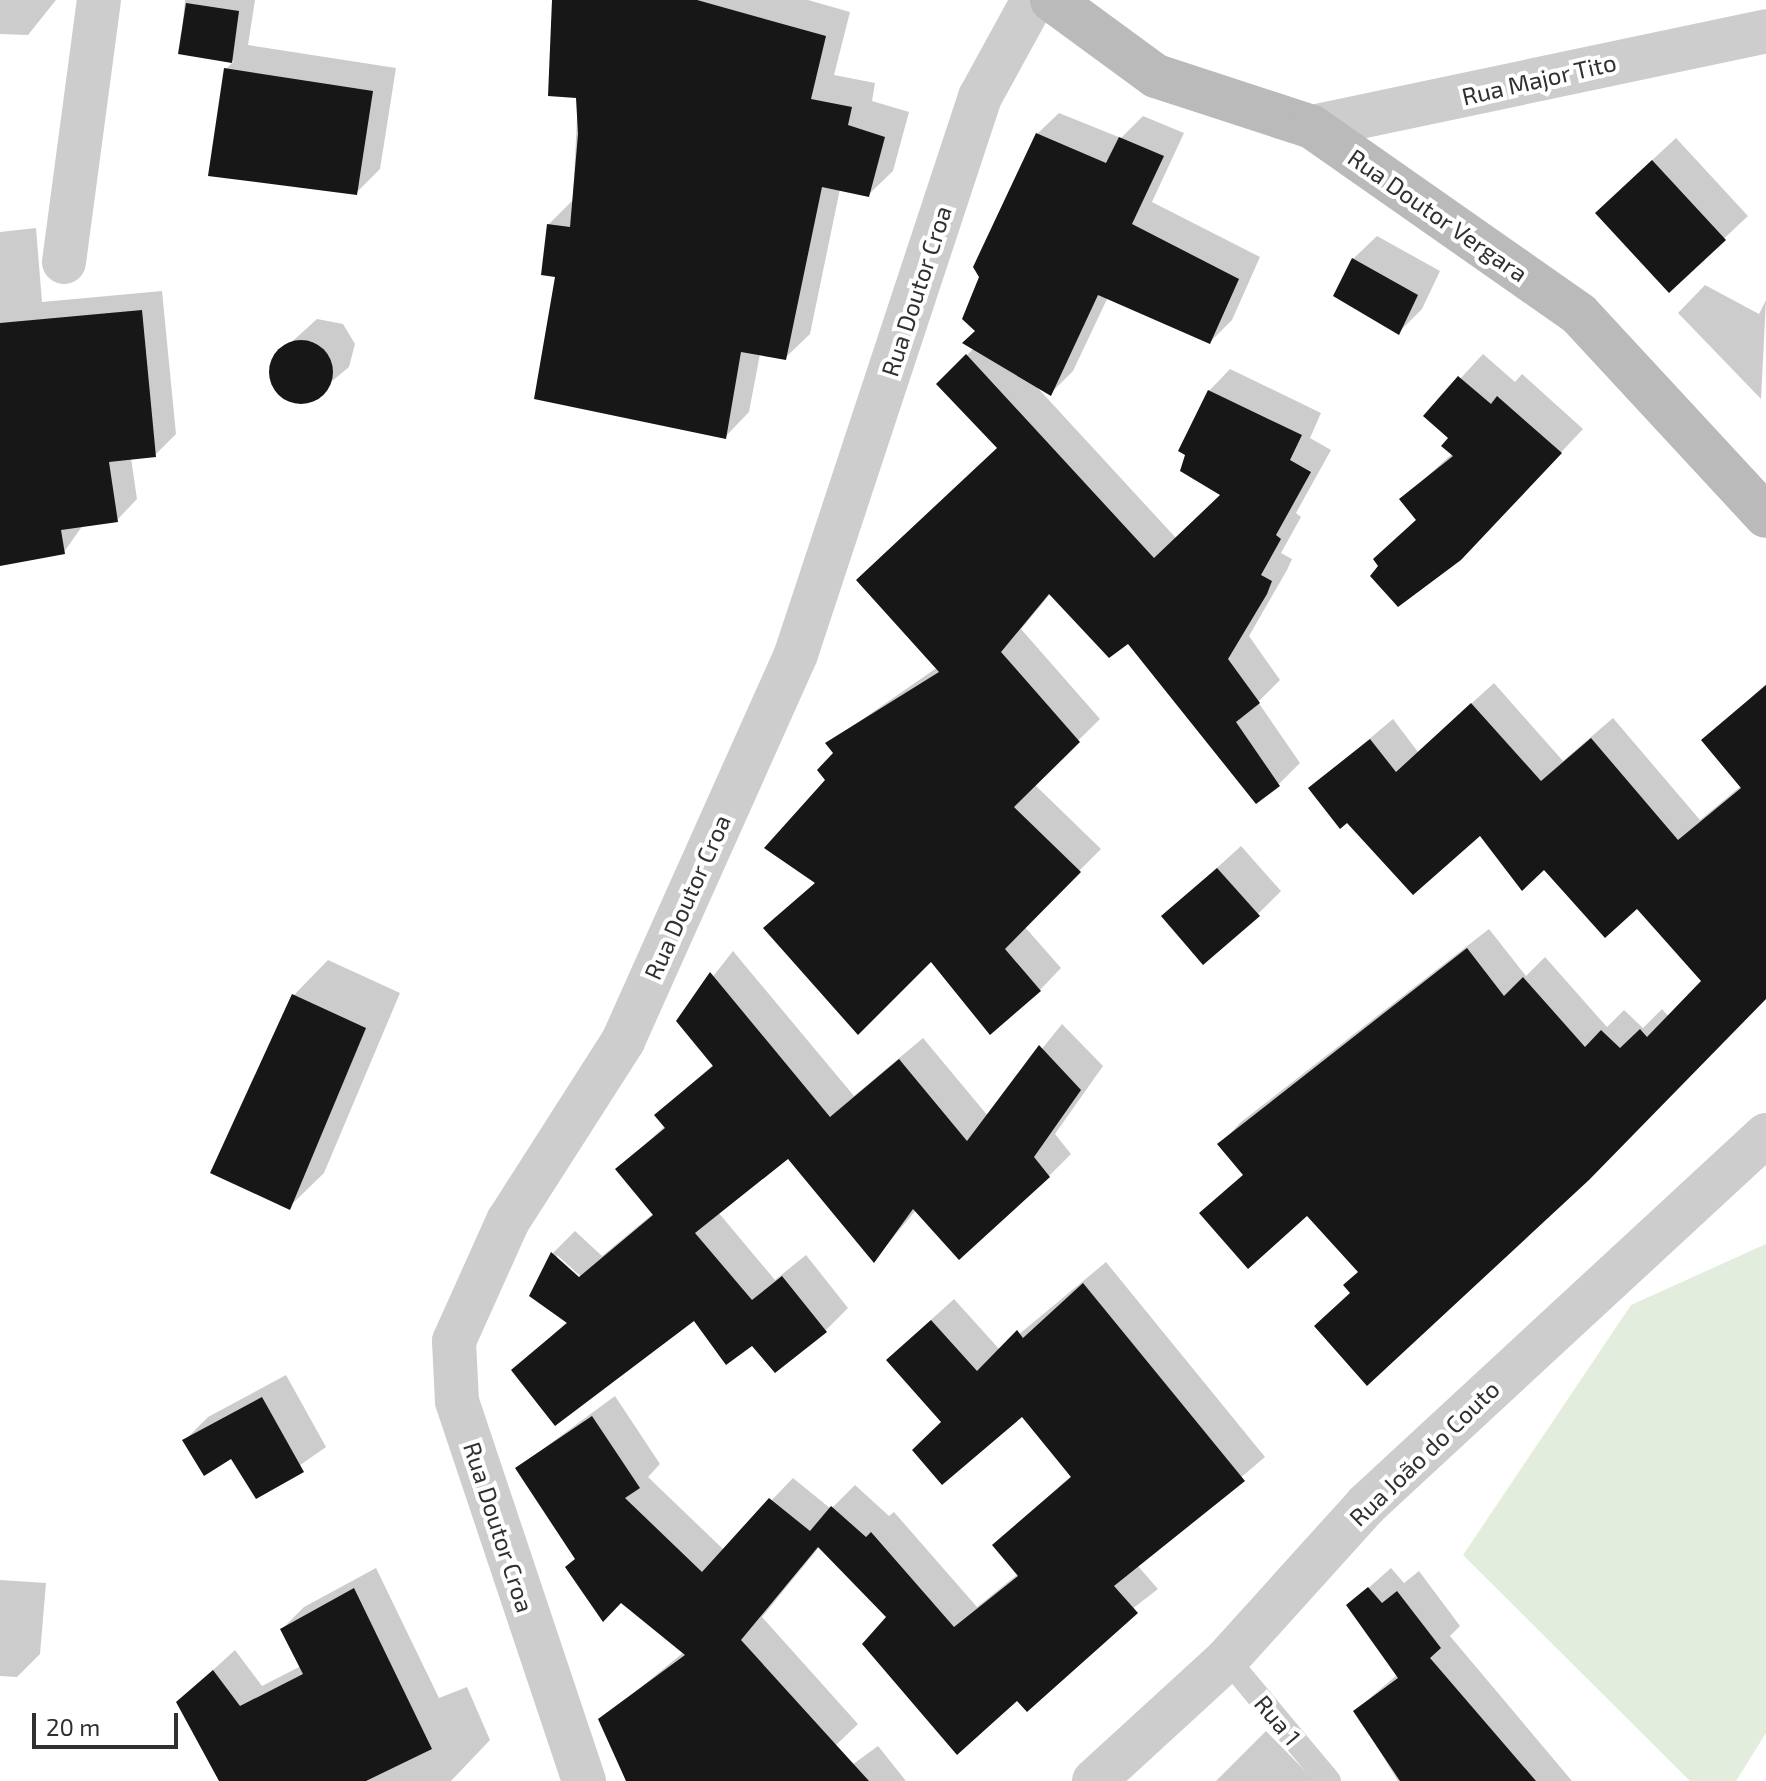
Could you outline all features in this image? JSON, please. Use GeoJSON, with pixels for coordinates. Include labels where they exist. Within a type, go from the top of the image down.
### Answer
{"type":"FeatureCollection","features":[{"type":"Feature","properties":{"kind":"main road","name":"Rua Doutor Vergara"},"geometry":{"type":"LineString","coordinates":[[1052,0],[1156,76],[1312,127],[1579,314],[1766,516]]}},
{"type":"Feature","properties":{"kind":"street"},"geometry":{"type":"LineString","coordinates":[[64,262],[99,0]]}},
{"type":"Feature","properties":{"kind":"street","name":"Rua Doutor Croa"},"geometry":{"type":"LineString","coordinates":[[584,1781],[457,1401],[454,1341],[508,1221],[623,1041],[796,654],[980,97],[1033,0]]}},
{"type":"Feature","properties":{"kind":"street","name":"Rua Major Tito"},"geometry":{"type":"LineString","coordinates":[[1312,127],[1766,31]]}},
{"type":"Feature","properties":{"kind":"street","name":"Rua João do Couto"},"geometry":{"type":"LineString","coordinates":[[1094,1781],[1227,1659],[1366,1505],[1766,1135]]}},
{"type":"Feature","properties":{"kind":"lane","name":"Rua 1"},"geometry":{"type":"LineString","coordinates":[[1227,1659],[1329,1781]]}},
{"type":"Feature","properties":{"kind":"green space"},"geometry":{"type":"Polygon","coordinates":[[[1766,1244],[1766,1733],[1736,1781],[1690,1781],[1463,1555],[1631,1305],[1766,1244]]]}},
{"type":"Feature","properties":{"kind":"building"},"geometry":{"type":"Polygon","coordinates":[[[552,0],[697,0],[826,36],[811,99],[852,107],[848,125],[885,137],[869,197],[822,187],[786,360],[741,352],[726,439],[534,399],[555,277],[541,275],[547,224],[570,227],[578,134],[576,98],[548,96],[552,0]]]}},
{"type":"Feature","properties":{"kind":"building"},"geometry":{"type":"Polygon","coordinates":[[[186,3],[239,11],[232,63],[178,54],[186,3]]]}},
{"type":"Feature","properties":{"kind":"building"},"geometry":{"type":"Polygon","coordinates":[[[224,68],[373,91],[357,195],[208,176],[224,68]]]}},
{"type":"Feature","properties":{"kind":"building"},"geometry":{"type":"Polygon","coordinates":[[[1036,133],[1106,163],[1119,137],[1164,156],[1132,224],[1239,279],[1210,344],[1098,295],[1051,396],[962,343],[975,331],[962,319],[979,277],[973,267],[1036,133]]]}},
{"type":"Feature","properties":{"kind":"building"},"geometry":{"type":"Polygon","coordinates":[[[1652,160],[1726,240],[1669,293],[1595,213],[1652,160]]]}},
{"type":"Feature","properties":{"kind":"building"},"geometry":{"type":"Polygon","coordinates":[[[1352,258],[1418,295],[1399,335],[1333,296],[1352,258]]]}},
{"type":"Feature","properties":{"kind":"building"},"geometry":{"type":"Polygon","coordinates":[[[142,310],[156,457],[109,462],[118,522],[61,530],[65,554],[0,566],[0,323],[142,310]]]}},
{"type":"Feature","properties":{"kind":"building"},"geometry":{"type":"Polygon","coordinates":[[[301,340],[324,349],[333,372],[324,395],[301,404],[278,395],[269,372],[278,349],[301,340]]]}},
{"type":"Feature","properties":{"kind":"building"},"geometry":{"type":"Polygon","coordinates":[[[966,354],[1154,558],[1220,495],[1180,471],[1185,455],[1178,451],[1208,390],[1302,435],[1290,460],[1311,472],[1276,535],[1281,539],[1261,575],[1272,581],[1267,594],[1228,659],[1260,703],[1236,722],[1280,786],[1256,804],[1128,644],[1109,658],[1049,594],[1001,652],[1080,742],[1014,807],[1081,872],[1005,949],[1041,991],[990,1035],[931,962],[858,1035],[763,928],[815,883],[764,848],[825,780],[817,770],[833,753],[825,743],[939,672],[856,580],[997,448],[936,384],[966,354]]]}},
{"type":"Feature","properties":{"kind":"building"},"geometry":{"type":"Polygon","coordinates":[[[1458,376],[1491,404],[1497,396],[1562,453],[1461,560],[1398,607],[1370,576],[1378,566],[1373,559],[1416,520],[1399,499],[1453,456],[1441,446],[1448,438],[1423,416],[1458,376]]]}},
{"type":"Feature","properties":{"kind":"building"},"geometry":{"type":"Polygon","coordinates":[[[1766,685],[1766,999],[1589,1180],[1367,1386],[1314,1326],[1350,1293],[1343,1285],[1358,1272],[1307,1216],[1248,1269],[1199,1213],[1243,1175],[1217,1144],[1467,948],[1504,996],[1523,977],[1585,1047],[1601,1030],[1620,1048],[1640,1029],[1647,1037],[1701,981],[1637,909],[1605,938],[1544,870],[1522,891],[1480,836],[1413,895],[1347,823],[1340,829],[1308,788],[1370,739],[1396,772],[1471,703],[1541,781],[1591,738],[1678,840],[1741,788],[1701,740],[1766,685]]]}},
{"type":"Feature","properties":{"kind":"building"},"geometry":{"type":"Polygon","coordinates":[[[1217,868],[1260,916],[1203,965],[1161,916],[1217,868]]]}},
{"type":"Feature","properties":{"kind":"building"},"geometry":{"type":"Polygon","coordinates":[[[710,972],[830,1117],[899,1059],[967,1141],[1039,1045],[1081,1090],[1034,1157],[1050,1177],[959,1260],[913,1209],[874,1263],[788,1159],[695,1233],[752,1300],[782,1276],[827,1332],[775,1373],[752,1346],[726,1365],[694,1321],[555,1426],[511,1370],[567,1323],[529,1296],[551,1252],[579,1277],[653,1215],[615,1169],[665,1128],[654,1115],[713,1066],[676,1021],[710,972]]]}},
{"type":"Feature","properties":{"kind":"building"},"geometry":{"type":"Polygon","coordinates":[[[292,994],[366,1028],[290,1210],[210,1173],[292,994]]]}},
{"type":"Feature","properties":{"kind":"building"},"geometry":{"type":"Polygon","coordinates":[[[1083,1283],[1245,1481],[1114,1586],[1138,1613],[1027,1712],[1017,1701],[957,1755],[862,1644],[886,1617],[818,1547],[741,1640],[869,1781],[626,1781],[598,1719],[685,1655],[621,1603],[603,1622],[565,1567],[575,1559],[515,1468],[592,1416],[640,1488],[625,1498],[702,1572],[769,1498],[810,1531],[831,1506],[866,1537],[871,1532],[954,1627],[1018,1576],[992,1545],[1071,1477],[1022,1417],[942,1485],[912,1450],[941,1422],[886,1360],[931,1320],[977,1371],[1017,1330],[1023,1338],[1083,1283]]]}},
{"type":"Feature","properties":{"kind":"building"},"geometry":{"type":"Polygon","coordinates":[[[262,1397],[304,1472],[256,1499],[231,1459],[204,1476],[182,1440],[262,1397]]]}},
{"type":"Feature","properties":{"kind":"building"},"geometry":{"type":"Polygon","coordinates":[[[1368,1587],[1382,1603],[1397,1591],[1441,1648],[1430,1658],[1536,1781],[1400,1781],[1353,1711],[1398,1678],[1346,1605],[1368,1587]]]}},
{"type":"Feature","properties":{"kind":"building"},"geometry":{"type":"Polygon","coordinates":[[[354,1588],[432,1749],[366,1781],[219,1781],[176,1702],[213,1670],[240,1706],[303,1674],[280,1629],[354,1588]]]}}]}
